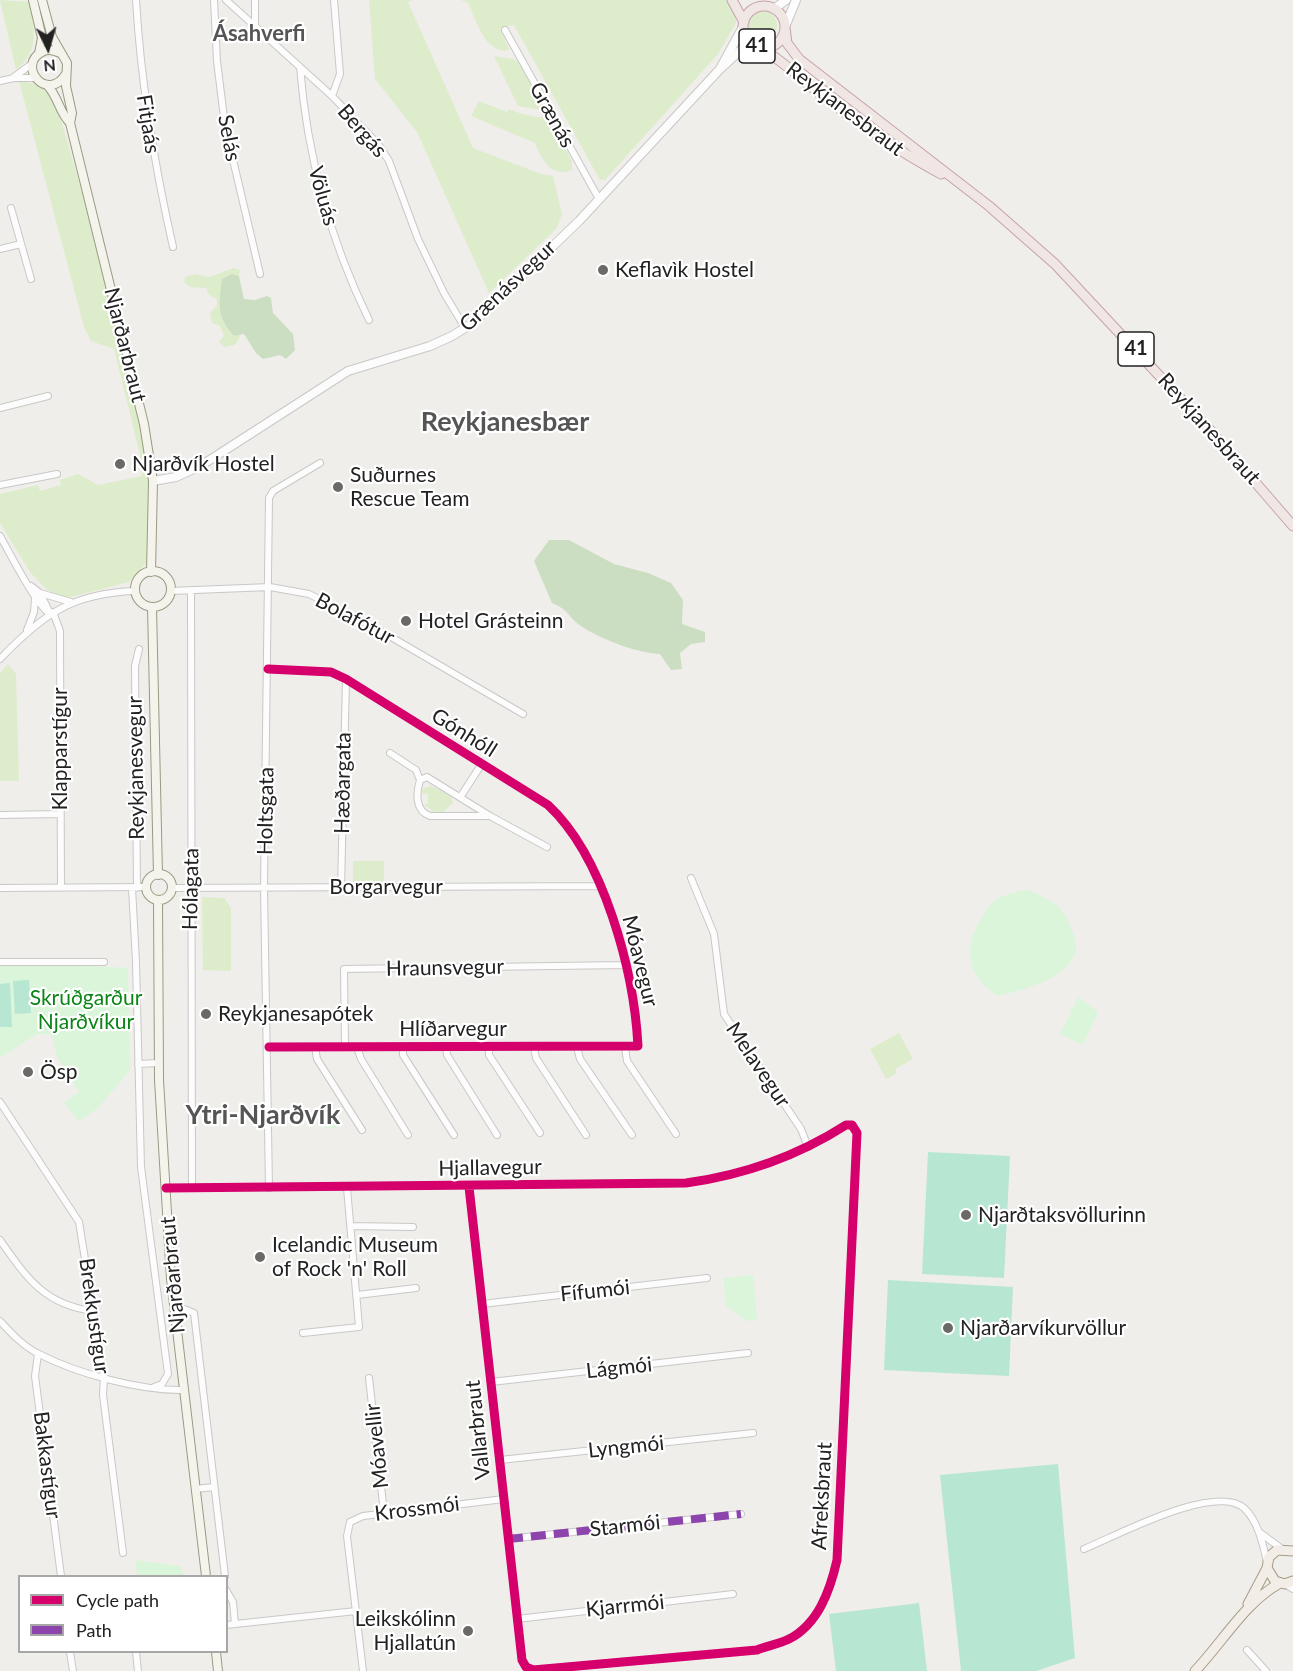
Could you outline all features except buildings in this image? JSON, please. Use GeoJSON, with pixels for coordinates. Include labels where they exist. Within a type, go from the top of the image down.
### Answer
{"type":"FeatureCollection","features":[{"type":"Feature","properties":{"kind":"highway","name":"Reykjanesbraut"},"geometry":{"type":"LineString","coordinates":[[732,0],[741,11],[746,38],[778,58],[823,96],[898,151],[964,187]]}},
{"type":"Feature","properties":{"kind":"highway","name":"Reykjanesbraut"},"geometry":{"type":"LineString","coordinates":[[759,0],[781,14],[787,43],[799,59],[1022,233],[1103,313],[1210,430],[1293,526]]}},
{"type":"Feature","properties":{"kind":"highway","name":"41"},"geometry":{"type":"LineString","coordinates":[[744,24],[751,11],[771,8]]}},
{"type":"Feature","properties":{"kind":"highway","name":"Reykjanesbraut"},"geometry":{"type":"LineString","coordinates":[[757,46],[769,47],[778,42],[785,27]]}},
{"type":"Feature","properties":{"kind":"main road"},"geometry":{"type":"LineString","coordinates":[[33,0],[42,38],[39,53],[33,63],[35,78]]}},
{"type":"Feature","properties":{"kind":"main road","name":"Njarðarbraut"},"geometry":{"type":"LineString","coordinates":[[42,0],[52,37],[67,63],[66,74],[72,113],[70,123],[144,424],[153,481],[151,572]]}},
{"type":"Feature","properties":{"kind":"main road"},"geometry":{"type":"LineString","coordinates":[[39,53],[50,50],[60,53]]}},
{"type":"Feature","properties":{"kind":"main road"},"geometry":{"type":"LineString","coordinates":[[47,85],[58,83],[66,74]]}},
{"type":"Feature","properties":{"kind":"main road","name":"Njarðarbraut"},"geometry":{"type":"LineString","coordinates":[[35,78],[47,85],[56,95],[64,116],[70,123]]}},
{"type":"Feature","properties":{"kind":"main road"},"geometry":{"type":"LineString","coordinates":[[151,572],[165,577],[170,591],[162,604],[152,607],[139,600],[135,591],[137,580],[151,572]]}},
{"type":"Feature","properties":{"kind":"main road"},"geometry":{"type":"LineString","coordinates":[[152,607],[158,874]]}},
{"type":"Feature","properties":{"kind":"main road"},"geometry":{"type":"LineString","coordinates":[[158,874],[170,880],[172,888],[169,896],[158,900],[138,888],[158,874]]}},
{"type":"Feature","properties":{"kind":"main road","name":"Njarðarbraut"},"geometry":{"type":"LineString","coordinates":[[158,900],[159,1063],[174,1305],[206,1575]]}},
{"type":"Feature","properties":{"kind":"main road"},"geometry":{"type":"LineString","coordinates":[[1243,1614],[1272,1553],[1289,1549]]}},
{"type":"Feature","properties":{"kind":"main road"},"geometry":{"type":"LineString","coordinates":[[1267,1565],[1271,1578],[1288,1584]]}},
{"type":"Feature","properties":{"kind":"main road"},"geometry":{"type":"LineString","coordinates":[[1195,1671],[1262,1595],[1288,1584]]}},
{"type":"Feature","properties":{"kind":"main road"},"geometry":{"type":"LineString","coordinates":[[216,1653],[218,1671]]}},
{"type":"Feature","properties":{"kind":"street","name":"Fitjaás"},"geometry":{"type":"LineString","coordinates":[[136,0],[140,71],[153,157],[173,247]]}},
{"type":"Feature","properties":{"kind":"street","name":"Selás"},"geometry":{"type":"LineString","coordinates":[[214,0],[217,61],[225,126],[260,274]]}},
{"type":"Feature","properties":{"kind":"street","name":"Bergás"},"geometry":{"type":"LineString","coordinates":[[226,0],[332,96],[378,144],[389,161],[418,239],[444,293],[465,328]]}},
{"type":"Feature","properties":{"kind":"street"},"geometry":{"type":"LineString","coordinates":[[255,0],[255,26]]}},
{"type":"Feature","properties":{"kind":"street"},"geometry":{"type":"LineString","coordinates":[[332,96],[340,74],[334,0]]}},
{"type":"Feature","properties":{"kind":"street"},"geometry":{"type":"LineString","coordinates":[[771,8],[786,0]]}},
{"type":"Feature","properties":{"kind":"street"},"geometry":{"type":"LineString","coordinates":[[785,27],[796,0]]}},
{"type":"Feature","properties":{"kind":"street","name":"Grænásvegur"},"geometry":{"type":"LineString","coordinates":[[720,69],[744,24]]}},
{"type":"Feature","properties":{"kind":"street","name":"Grænás"},"geometry":{"type":"LineString","coordinates":[[505,30],[599,199]]}},
{"type":"Feature","properties":{"kind":"street","name":"Grænásvegur"},"geometry":{"type":"LineString","coordinates":[[153,481],[176,477],[202,465],[348,370],[430,346],[465,328],[599,199],[720,69],[744,47],[757,46]]}},
{"type":"Feature","properties":{"kind":"street"},"geometry":{"type":"LineString","coordinates":[[14,78],[33,63]]}},
{"type":"Feature","properties":{"kind":"street","name":"Völuás"},"geometry":{"type":"LineString","coordinates":[[300,67],[304,124],[320,189],[340,255],[369,320]]}},
{"type":"Feature","properties":{"kind":"street"},"geometry":{"type":"LineString","coordinates":[[0,81],[35,78]]}},
{"type":"Feature","properties":{"kind":"street"},"geometry":{"type":"LineString","coordinates":[[11,208],[31,279]]}},
{"type":"Feature","properties":{"kind":"street"},"geometry":{"type":"LineString","coordinates":[[0,249],[21,244]]}},
{"type":"Feature","properties":{"kind":"street"},"geometry":{"type":"LineString","coordinates":[[0,408],[48,396]]}},
{"type":"Feature","properties":{"kind":"street","name":"Holtsgata"},"geometry":{"type":"LineString","coordinates":[[269,1188],[269,1047],[264,888],[271,493],[321,463]]}},
{"type":"Feature","properties":{"kind":"street"},"geometry":{"type":"LineString","coordinates":[[0,485],[57,474]]}},
{"type":"Feature","properties":{"kind":"street"},"geometry":{"type":"LineString","coordinates":[[0,536],[30,586],[51,613]]}},
{"type":"Feature","properties":{"kind":"street","name":"Bolafótur"},"geometry":{"type":"LineString","coordinates":[[170,591],[270,588],[301,591],[326,601],[523,714]]}},
{"type":"Feature","properties":{"kind":"street","name":"Hólagata"},"geometry":{"type":"LineString","coordinates":[[191,590],[192,1188]]}},
{"type":"Feature","properties":{"kind":"street"},"geometry":{"type":"LineString","coordinates":[[0,659],[26,632],[51,613],[71,602],[107,593],[135,591]]}},
{"type":"Feature","properties":{"kind":"street"},"geometry":{"type":"LineString","coordinates":[[37,596],[71,602]]}},
{"type":"Feature","properties":{"kind":"street"},"geometry":{"type":"LineString","coordinates":[[26,632],[34,612],[37,596]]}},
{"type":"Feature","properties":{"kind":"street","name":"Klapparstígur"},"geometry":{"type":"LineString","coordinates":[[51,613],[60,631],[61,888]]}},
{"type":"Feature","properties":{"kind":"street","name":"Reykjanesvegur"},"geometry":{"type":"LineString","coordinates":[[139,649],[135,666],[141,1167],[168,1363],[166,1379],[154,1387]]}},
{"type":"Feature","properties":{"kind":"street","name":"Gónhóll"},"geometry":{"type":"LineString","coordinates":[[268,669],[331,672],[548,805],[567,823],[578,840],[600,886]]}},
{"type":"Feature","properties":{"kind":"street","name":"Hæðargata"},"geometry":{"type":"LineString","coordinates":[[341,888],[346,680]]}},
{"type":"Feature","properties":{"kind":"street"},"geometry":{"type":"LineString","coordinates":[[390,753],[416,770],[420,780],[417,790],[419,806],[426,815],[490,816]]}},
{"type":"Feature","properties":{"kind":"street","name":"Gónhóll"},"geometry":{"type":"LineString","coordinates":[[461,796],[481,765]]}},
{"type":"Feature","properties":{"kind":"street"},"geometry":{"type":"LineString","coordinates":[[420,780],[427,777],[490,816],[547,847]]}},
{"type":"Feature","properties":{"kind":"street"},"geometry":{"type":"LineString","coordinates":[[0,815],[60,814]]}},
{"type":"Feature","properties":{"kind":"street","name":"Melavegur"},"geometry":{"type":"LineString","coordinates":[[691,878],[714,934],[724,1014],[801,1129],[808,1147]]}},
{"type":"Feature","properties":{"kind":"street","name":"Borgarvegur"},"geometry":{"type":"LineString","coordinates":[[172,888],[600,886]]}},
{"type":"Feature","properties":{"kind":"street","name":"Móavegur"},"geometry":{"type":"LineString","coordinates":[[600,886],[610,914],[636,1012],[638,1046]]}},
{"type":"Feature","properties":{"kind":"street"},"geometry":{"type":"LineString","coordinates":[[0,888],[138,888]]}},
{"type":"Feature","properties":{"kind":"street"},"geometry":{"type":"LineString","coordinates":[[0,962],[105,962]]}},
{"type":"Feature","properties":{"kind":"street","name":"Hraunsvegur"},"geometry":{"type":"LineString","coordinates":[[345,1047],[344,969],[624,965]]}},
{"type":"Feature","properties":{"kind":"street","name":"Hlíðarvegur"},"geometry":{"type":"LineString","coordinates":[[269,1047],[638,1046]]}},
{"type":"Feature","properties":{"kind":"street"},"geometry":{"type":"LineString","coordinates":[[315,1047],[317,1059],[362,1131]]}},
{"type":"Feature","properties":{"kind":"street"},"geometry":{"type":"LineString","coordinates":[[357,1047],[361,1059],[408,1135]]}},
{"type":"Feature","properties":{"kind":"street","name":"Hlíðarvegur"},"geometry":{"type":"LineString","coordinates":[[403,1047],[403,1055],[454,1135]]}},
{"type":"Feature","properties":{"kind":"street","name":"Hlíðarvegur"},"geometry":{"type":"LineString","coordinates":[[446,1047],[447,1055],[497,1135]]}},
{"type":"Feature","properties":{"kind":"street","name":"Hlíðarvegur"},"geometry":{"type":"LineString","coordinates":[[489,1047],[489,1055],[540,1133]]}},
{"type":"Feature","properties":{"kind":"street"},"geometry":{"type":"LineString","coordinates":[[577,1047],[580,1059],[632,1135]]}},
{"type":"Feature","properties":{"kind":"street"},"geometry":{"type":"LineString","coordinates":[[625,1047],[627,1061],[676,1134]]}},
{"type":"Feature","properties":{"kind":"street","name":"Hlíðarvegur"},"geometry":{"type":"LineString","coordinates":[[534,1048],[536,1058],[586,1135]]}},
{"type":"Feature","properties":{"kind":"street"},"geometry":{"type":"LineString","coordinates":[[138,1064],[159,1063]]}},
{"type":"Feature","properties":{"kind":"street","name":"Brekkustígur"},"geometry":{"type":"LineString","coordinates":[[0,1102],[79,1222],[104,1377],[103,1395],[123,1553]]}},
{"type":"Feature","properties":{"kind":"street","name":"Afreksbraut"},"geometry":{"type":"LineString","coordinates":[[526,1667],[533,1670],[577,1668],[757,1650],[789,1639],[804,1627],[820,1609],[831,1586],[838,1533],[856,1128],[846,1125],[808,1147]]}},
{"type":"Feature","properties":{"kind":"street","name":"Hjallavegur"},"geometry":{"type":"LineString","coordinates":[[166,1188],[469,1187],[686,1183],[756,1170],[808,1147]]}},
{"type":"Feature","properties":{"kind":"street","name":"Vallarbraut"},"geometry":{"type":"LineString","coordinates":[[469,1187],[517,1619],[522,1660],[526,1667]]}},
{"type":"Feature","properties":{"kind":"street"},"geometry":{"type":"LineString","coordinates":[[303,1333],[359,1327],[347,1188]]}},
{"type":"Feature","properties":{"kind":"street"},"geometry":{"type":"LineString","coordinates":[[351,1226],[413,1227]]}},
{"type":"Feature","properties":{"kind":"street"},"geometry":{"type":"LineString","coordinates":[[0,1240],[24,1275],[37,1287],[72,1308],[94,1311]]}},
{"type":"Feature","properties":{"kind":"street","name":"Fífumói"},"geometry":{"type":"LineString","coordinates":[[482,1304],[707,1278]]}},
{"type":"Feature","properties":{"kind":"street"},"geometry":{"type":"LineString","coordinates":[[357,1295],[416,1288]]}},
{"type":"Feature","properties":{"kind":"street"},"geometry":{"type":"LineString","coordinates":[[174,1305],[194,1313],[225,1575]]}},
{"type":"Feature","properties":{"kind":"street"},"geometry":{"type":"LineString","coordinates":[[0,1321],[38,1354],[104,1377],[154,1387],[184,1390]]}},
{"type":"Feature","properties":{"kind":"street","name":"Lágmói"},"geometry":{"type":"LineString","coordinates":[[491,1382],[748,1353]]}},
{"type":"Feature","properties":{"kind":"street","name":"Bakkastígur"},"geometry":{"type":"LineString","coordinates":[[38,1354],[35,1376],[61,1575]]}},
{"type":"Feature","properties":{"kind":"street","name":"Móavellir"},"geometry":{"type":"LineString","coordinates":[[369,1378],[384,1513]]}},
{"type":"Feature","properties":{"kind":"street","name":"Lyngmói"},"geometry":{"type":"LineString","coordinates":[[500,1460],[753,1433]]}},
{"type":"Feature","properties":{"kind":"street"},"geometry":{"type":"LineString","coordinates":[[195,1489],[214,1486]]}},
{"type":"Feature","properties":{"kind":"street","name":"Krossmói"},"geometry":{"type":"LineString","coordinates":[[363,1671],[347,1529],[359,1516],[504,1499]]}},
{"type":"Feature","properties":{"kind":"street"},"geometry":{"type":"LineString","coordinates":[[1084,1549],[1174,1511],[1213,1501],[1229,1501],[1244,1508],[1259,1532],[1267,1565]]}},
{"type":"Feature","properties":{"kind":"street","name":"Starmói"},"geometry":{"type":"LineString","coordinates":[[508,1539],[741,1514]]}},
{"type":"Feature","properties":{"kind":"street"},"geometry":{"type":"LineString","coordinates":[[1259,1532],[1289,1549]]}},
{"type":"Feature","properties":{"kind":"street"},"geometry":{"type":"LineString","coordinates":[[228,1593],[233,1602],[236,1624]]}},
{"type":"Feature","properties":{"kind":"street","name":"Kjarrmói"},"geometry":{"type":"LineString","coordinates":[[517,1619],[733,1594]]}},
{"type":"Feature","properties":{"kind":"street"},"geometry":{"type":"LineString","coordinates":[[228,1625],[356,1611]]}},
{"type":"Feature","properties":{"kind":"street"},"geometry":{"type":"LineString","coordinates":[[1247,1650],[1266,1671]]}},
{"type":"Feature","properties":{"kind":"street"},"geometry":{"type":"LineString","coordinates":[[70,1653],[73,1671]]}},
{"type":"Feature","properties":{"kind":"street"},"geometry":{"type":"LineString","coordinates":[[136,1653],[138,1671]]}},
{"type":"Feature","properties":{"kind":"green space"},"geometry":{"type":"Polygon","coordinates":[[[0,0],[31,2],[34,39],[29,54],[16,70],[0,0]]]}},
{"type":"Feature","properties":{"kind":"green space"},"geometry":{"type":"Polygon","coordinates":[[[369,0],[413,0],[408,2],[473,148],[541,174],[553,176],[562,214],[557,228],[489,293],[417,132],[375,79],[369,0]]]}},
{"type":"Feature","properties":{"kind":"green space"},"geometry":{"type":"Polygon","coordinates":[[[461,0],[737,0],[736,23],[718,54],[605,180],[600,180],[514,25],[500,28],[509,49],[505,51],[497,49],[486,40],[468,3],[461,0]]]}},
{"type":"Feature","properties":{"kind":"green space"},"geometry":{"type":"Polygon","coordinates":[[[763,11],[773,15],[777,25],[773,35],[763,39],[753,35],[749,25],[753,15],[763,11]]]}},
{"type":"Feature","properties":{"kind":"green space"},"geometry":{"type":"Polygon","coordinates":[[[494,56],[519,62],[542,102],[541,110],[518,106],[494,56]]]}},
{"type":"Feature","properties":{"kind":"green space"},"geometry":{"type":"Polygon","coordinates":[[[19,81],[37,84],[48,94],[58,110],[89,216],[141,425],[149,479],[149,560],[129,582],[67,598],[58,596],[45,588],[30,572],[0,523],[0,494],[38,485],[40,491],[61,485],[60,480],[78,474],[98,485],[142,476],[140,455],[114,349],[91,341],[84,327],[19,81]]]}},
{"type":"Feature","properties":{"kind":"green space"},"geometry":{"type":"Polygon","coordinates":[[[479,101],[507,112],[509,109],[549,119],[572,161],[572,170],[558,172],[544,161],[535,143],[471,116],[479,101]]]}},
{"type":"Feature","properties":{"kind":"green space"},"geometry":{"type":"Polygon","coordinates":[[[234,268],[240,270],[239,276],[232,274],[234,336],[240,335],[235,344],[224,347],[219,341],[224,336],[220,326],[212,323],[210,313],[217,306],[217,299],[209,295],[206,288],[190,287],[184,282],[185,277],[195,274],[209,277],[234,268]]]}},
{"type":"Feature","properties":{"kind":"green space"},"geometry":{"type":"Polygon","coordinates":[[[232,274],[239,276],[244,299],[255,300],[267,296],[271,298],[273,313],[293,334],[295,350],[286,359],[280,355],[263,359],[256,353],[244,334],[234,336],[228,329],[220,309],[220,296],[222,279],[232,274]]]}},
{"type":"Feature","properties":{"kind":"green space"},"geometry":{"type":"Polygon","coordinates":[[[549,540],[569,540],[614,564],[648,573],[671,583],[683,600],[682,624],[705,632],[705,642],[691,644],[680,653],[682,669],[671,670],[660,654],[619,644],[581,626],[562,608],[552,603],[534,561],[549,540]]]}},
{"type":"Feature","properties":{"kind":"green space"},"geometry":{"type":"Polygon","coordinates":[[[8,664],[16,674],[19,781],[0,781],[0,673],[8,664]]]}},
{"type":"Feature","properties":{"kind":"green space"},"geometry":{"type":"Polygon","coordinates":[[[431,786],[451,796],[453,803],[443,812],[434,812],[423,804],[428,804],[428,794],[423,794],[422,789],[431,786]]]}},
{"type":"Feature","properties":{"kind":"green space"},"geometry":{"type":"Polygon","coordinates":[[[353,861],[384,861],[384,882],[353,882],[353,861]]]}},
{"type":"Feature","properties":{"kind":"green space"},"geometry":{"type":"Polygon","coordinates":[[[1028,890],[1060,908],[1068,920],[1076,942],[1073,957],[1067,966],[1046,981],[998,996],[980,981],[971,962],[970,952],[974,931],[993,902],[1001,897],[1028,890]]]}},
{"type":"Feature","properties":{"kind":"green space"},"geometry":{"type":"Polygon","coordinates":[[[202,897],[224,898],[231,908],[231,971],[203,970],[202,897]]]}},
{"type":"Feature","properties":{"kind":"green space","name":"Skrúðgarður Njarðvíkur"},"geometry":{"type":"Polygon","coordinates":[[[0,962],[128,968],[130,1070],[98,1108],[79,1121],[64,1103],[79,1092],[57,1057],[53,1039],[49,1034],[37,1034],[0,1058],[0,962]]]}},
{"type":"Feature","properties":{"kind":"green space"},"geometry":{"type":"Polygon","coordinates":[[[29,980],[31,1013],[15,1014],[13,981],[29,980]]]}},
{"type":"Feature","properties":{"kind":"green space"},"geometry":{"type":"Polygon","coordinates":[[[10,983],[12,1027],[0,1027],[0,984],[10,983]]]}},
{"type":"Feature","properties":{"kind":"green space"},"geometry":{"type":"Polygon","coordinates":[[[1078,997],[1098,1012],[1083,1045],[1060,1034],[1071,1012],[1069,1010],[1073,1009],[1078,997]]]}},
{"type":"Feature","properties":{"kind":"green space"},"geometry":{"type":"Polygon","coordinates":[[[899,1033],[913,1059],[895,1069],[897,1073],[886,1079],[870,1049],[899,1033]]]}},
{"type":"Feature","properties":{"kind":"green space"},"geometry":{"type":"Polygon","coordinates":[[[340,1117],[342,1126],[325,1129],[324,1119],[340,1117]]]}},
{"type":"Feature","properties":{"kind":"green space","name":"Njarðtaksvöllurinn"},"geometry":{"type":"Polygon","coordinates":[[[928,1152],[1010,1156],[1004,1278],[922,1274],[928,1152]]]}},
{"type":"Feature","properties":{"kind":"green space"},"geometry":{"type":"Polygon","coordinates":[[[753,1275],[757,1320],[747,1321],[726,1306],[723,1278],[753,1275]]]}},
{"type":"Feature","properties":{"kind":"green space","name":"Njarðarvíkurvöllur"},"geometry":{"type":"Polygon","coordinates":[[[888,1280],[1013,1287],[1009,1376],[884,1370],[888,1280]]]}},
{"type":"Feature","properties":{"kind":"green space"},"geometry":{"type":"Polygon","coordinates":[[[1058,1464],[1075,1658],[1036,1671],[961,1671],[940,1475],[1058,1464]]]}},
{"type":"Feature","properties":{"kind":"green space"},"geometry":{"type":"Polygon","coordinates":[[[135,1560],[180,1566],[184,1575],[137,1575],[135,1560]]]}},
{"type":"Feature","properties":{"kind":"green space"},"geometry":{"type":"Polygon","coordinates":[[[919,1603],[927,1671],[836,1671],[829,1614],[919,1603]]]}},
{"type":"Feature","properties":{"kind":"marked path"},"geometry":{"type":"LineString","coordinates":[[508,1539],[741,1514]]}},
{"type":"Feature","properties":{"kind":"cycle path"},"geometry":{"type":"LineString","coordinates":[[268,669],[331,672],[346,679],[548,805],[568,827],[600,884],[623,950],[638,1046],[269,1047]]}},
{"type":"Feature","properties":{"kind":"cycle path"},"geometry":{"type":"LineString","coordinates":[[166,1188],[686,1183],[749,1170],[789,1155],[846,1125],[852,1125],[857,1133],[837,1560],[831,1583],[821,1606],[808,1625],[799,1633],[785,1641],[757,1650],[533,1670],[526,1667],[522,1660],[469,1187]]}},
{"type":"Feature","properties":{"kind":"place","name":"Keflavìk Hostel"},"geometry":{"type":"Point","coordinates":[603,270]}},
{"type":"Feature","properties":{"kind":"place","name":"Njarðvík Hostel"},"geometry":{"type":"Point","coordinates":[120,464]}},
{"type":"Feature","properties":{"kind":"place","name":"Suðurnes Rescue Team"},"geometry":{"type":"Point","coordinates":[338,487]}},
{"type":"Feature","properties":{"kind":"place","name":"Hotel Grásteinn"},"geometry":{"type":"Point","coordinates":[406,621]}},
{"type":"Feature","properties":{"kind":"place","name":"Reykjanesapótek"},"geometry":{"type":"Point","coordinates":[206,1014]}},
{"type":"Feature","properties":{"kind":"place","name":"Ösp"},"geometry":{"type":"Point","coordinates":[28,1072]}},
{"type":"Feature","properties":{"kind":"place","name":"Njarðtaksvöllurinn"},"geometry":{"type":"Point","coordinates":[966,1215]}},
{"type":"Feature","properties":{"kind":"place","name":"Icelandic Museum of Rock 'n' Roll"},"geometry":{"type":"Point","coordinates":[260,1257]}},
{"type":"Feature","properties":{"kind":"place","name":"Njarðarvíkurvöllur"},"geometry":{"type":"Point","coordinates":[948,1328]}},
{"type":"Feature","properties":{"kind":"place","name":"Leikskólinn Hjallatún"},"geometry":{"type":"Point","coordinates":[468,1631]}},
{"type":"Feature","properties":{"kind":"district","name":"Ásahverfi"},"geometry":{"type":"Point","coordinates":[259,34]}},
{"type":"Feature","properties":{"kind":"district","name":"Reykjanesbær"},"geometry":{"type":"Point","coordinates":[505,422]}},
{"type":"Feature","properties":{"kind":"district","name":"Ytri-Njarðvík"},"geometry":{"type":"Point","coordinates":[263,1115]}}]}
